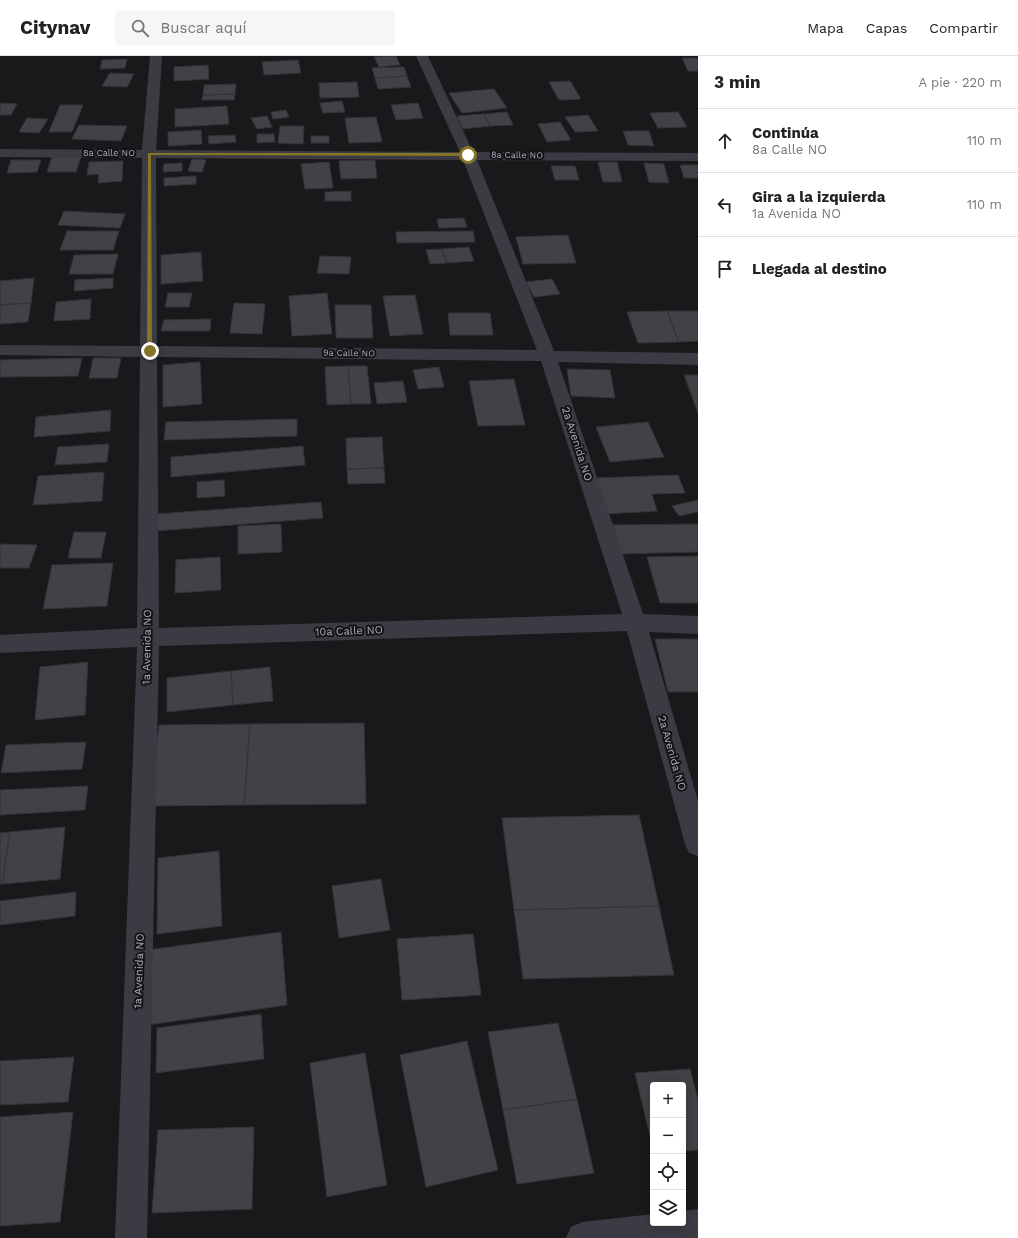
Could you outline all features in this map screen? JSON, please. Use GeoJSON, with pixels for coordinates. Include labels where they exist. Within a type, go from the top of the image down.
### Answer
{"type":"FeatureCollection","features":[{"type":"Feature","properties":{"kind":"street","name":"1a Avenida NO"},"geometry":{"type":"LineString","coordinates":[[131,1238],[148,637],[150,351],[149,153],[156,56]]}},
{"type":"Feature","properties":{"kind":"street","name":"2a Avenida NO"},"geometry":{"type":"LineString","coordinates":[[422,56],[468,155],[548,356],[635,622],[698,844]]}},
{"type":"Feature","properties":{"kind":"street","name":"8a Calle NO"},"geometry":{"type":"LineString","coordinates":[[0,153],[698,157]]}},
{"type":"Feature","properties":{"kind":"street","name":"9a Calle NO"},"geometry":{"type":"LineString","coordinates":[[0,350],[698,359]]}},
{"type":"Feature","properties":{"kind":"street","name":"10a Calle NO"},"geometry":{"type":"LineString","coordinates":[[0,644],[148,637],[635,622],[698,625]]}},
{"type":"Feature","properties":{"kind":"street"},"geometry":{"type":"LineString","coordinates":[[582,1238],[698,1225]]}},
{"type":"Feature","properties":{"kind":"building"},"geometry":{"type":"Polygon","coordinates":[[[396,56],[400,65],[379,67],[374,57],[396,56]]]}},
{"type":"Feature","properties":{"kind":"building"},"geometry":{"type":"Polygon","coordinates":[[[682,58],[698,58],[698,71],[688,71],[682,58]]]}},
{"type":"Feature","properties":{"kind":"building"},"geometry":{"type":"Polygon","coordinates":[[[127,59],[125,68],[100,69],[102,60],[127,59]]]}},
{"type":"Feature","properties":{"kind":"building"},"geometry":{"type":"Polygon","coordinates":[[[298,60],[301,73],[264,75],[262,62],[298,60]]]}},
{"type":"Feature","properties":{"kind":"building"},"geometry":{"type":"Polygon","coordinates":[[[208,65],[209,79],[174,81],[174,67],[208,65]]]}},
{"type":"Feature","properties":{"kind":"building"},"geometry":{"type":"Polygon","coordinates":[[[404,67],[407,76],[375,78],[372,68],[404,67]]]}},
{"type":"Feature","properties":{"kind":"building"},"geometry":{"type":"Polygon","coordinates":[[[110,73],[134,74],[127,87],[102,86],[110,73]]]}},
{"type":"Feature","properties":{"kind":"building"},"geometry":{"type":"Polygon","coordinates":[[[407,76],[411,87],[378,89],[375,78],[407,76]]]}},
{"type":"Feature","properties":{"kind":"building"},"geometry":{"type":"Polygon","coordinates":[[[570,81],[581,99],[559,100],[549,82],[570,81]]]}},
{"type":"Feature","properties":{"kind":"building"},"geometry":{"type":"Polygon","coordinates":[[[357,82],[359,97],[320,98],[319,83],[357,82]]]}},
{"type":"Feature","properties":{"kind":"building"},"geometry":{"type":"Polygon","coordinates":[[[236,84],[235,94],[203,95],[204,85],[236,84]]]}},
{"type":"Feature","properties":{"kind":"building"},"geometry":{"type":"Polygon","coordinates":[[[494,89],[507,108],[462,113],[449,93],[494,89]]]}},
{"type":"Feature","properties":{"kind":"building"},"geometry":{"type":"Polygon","coordinates":[[[235,94],[234,100],[202,100],[203,95],[235,94]]]}},
{"type":"Feature","properties":{"kind":"building"},"geometry":{"type":"Polygon","coordinates":[[[342,101],[345,112],[323,113],[320,103],[342,101]]]}},
{"type":"Feature","properties":{"kind":"building"},"geometry":{"type":"Polygon","coordinates":[[[0,103],[17,104],[11,115],[0,115],[0,103]]]}},
{"type":"Feature","properties":{"kind":"building"},"geometry":{"type":"Polygon","coordinates":[[[418,103],[423,118],[396,120],[391,105],[418,103]]]}},
{"type":"Feature","properties":{"kind":"building"},"geometry":{"type":"Polygon","coordinates":[[[60,105],[83,105],[72,132],[49,132],[60,105]]]}},
{"type":"Feature","properties":{"kind":"building"},"geometry":{"type":"Polygon","coordinates":[[[227,106],[229,124],[175,127],[175,109],[227,106]]]}},
{"type":"Feature","properties":{"kind":"building"},"geometry":{"type":"Polygon","coordinates":[[[286,110],[289,117],[273,119],[271,112],[286,110]]]}},
{"type":"Feature","properties":{"kind":"building"},"geometry":{"type":"Polygon","coordinates":[[[507,112],[513,125],[490,126],[484,114],[507,112]]]}},
{"type":"Feature","properties":{"kind":"building"},"geometry":{"type":"Polygon","coordinates":[[[678,112],[687,127],[658,128],[650,113],[678,112]]]}},
{"type":"Feature","properties":{"kind":"building"},"geometry":{"type":"Polygon","coordinates":[[[484,114],[490,126],[463,129],[457,116],[484,114]]]}},
{"type":"Feature","properties":{"kind":"building"},"geometry":{"type":"Polygon","coordinates":[[[588,115],[598,131],[575,132],[565,117],[588,115]]]}},
{"type":"Feature","properties":{"kind":"building"},"geometry":{"type":"Polygon","coordinates":[[[267,116],[272,127],[257,129],[251,118],[267,116]]]}},
{"type":"Feature","properties":{"kind":"building"},"geometry":{"type":"Polygon","coordinates":[[[376,117],[382,142],[349,143],[345,118],[376,117]]]}},
{"type":"Feature","properties":{"kind":"building"},"geometry":{"type":"Polygon","coordinates":[[[27,118],[48,119],[39,133],[19,132],[27,118]]]}},
{"type":"Feature","properties":{"kind":"building"},"geometry":{"type":"Polygon","coordinates":[[[560,122],[571,140],[547,142],[538,124],[560,122]]]}},
{"type":"Feature","properties":{"kind":"building"},"geometry":{"type":"Polygon","coordinates":[[[79,125],[127,126],[121,141],[72,139],[79,125]]]}},
{"type":"Feature","properties":{"kind":"building"},"geometry":{"type":"Polygon","coordinates":[[[280,126],[304,126],[303,144],[278,143],[280,126]]]}},
{"type":"Feature","properties":{"kind":"building"},"geometry":{"type":"Polygon","coordinates":[[[201,130],[202,144],[168,146],[168,132],[201,130]]]}},
{"type":"Feature","properties":{"kind":"building"},"geometry":{"type":"Polygon","coordinates":[[[623,131],[649,131],[654,146],[628,145],[623,131]]]}},
{"type":"Feature","properties":{"kind":"building"},"geometry":{"type":"Polygon","coordinates":[[[257,134],[274,134],[275,142],[257,143],[257,134]]]}},
{"type":"Feature","properties":{"kind":"building"},"geometry":{"type":"Polygon","coordinates":[[[235,135],[236,142],[209,144],[208,136],[235,135]]]}},
{"type":"Feature","properties":{"kind":"building"},"geometry":{"type":"Polygon","coordinates":[[[311,136],[329,136],[329,143],[311,143],[311,136]]]}},
{"type":"Feature","properties":{"kind":"building"},"geometry":{"type":"Polygon","coordinates":[[[52,157],[81,157],[76,172],[47,172],[52,157]]]}},
{"type":"Feature","properties":{"kind":"building"},"geometry":{"type":"Polygon","coordinates":[[[192,159],[206,160],[202,172],[188,171],[192,159]]]}},
{"type":"Feature","properties":{"kind":"building"},"geometry":{"type":"Polygon","coordinates":[[[11,160],[41,160],[37,172],[7,173],[11,160]]]}},
{"type":"Feature","properties":{"kind":"building"},"geometry":{"type":"Polygon","coordinates":[[[375,160],[377,178],[341,179],[339,161],[375,160]]]}},
{"type":"Feature","properties":{"kind":"building"},"geometry":{"type":"Polygon","coordinates":[[[123,161],[122,181],[98,183],[99,174],[87,175],[89,162],[123,161]]]}},
{"type":"Feature","properties":{"kind":"building"},"geometry":{"type":"Polygon","coordinates":[[[329,162],[333,188],[305,189],[301,164],[329,162]]]}},
{"type":"Feature","properties":{"kind":"building"},"geometry":{"type":"Polygon","coordinates":[[[598,162],[617,162],[622,182],[603,182],[598,162]]]}},
{"type":"Feature","properties":{"kind":"building"},"geometry":{"type":"Polygon","coordinates":[[[182,163],[182,171],[163,172],[164,164],[182,163]]]}},
{"type":"Feature","properties":{"kind":"building"},"geometry":{"type":"Polygon","coordinates":[[[644,163],[664,164],[669,183],[649,182],[644,163]]]}},
{"type":"Feature","properties":{"kind":"building"},"geometry":{"type":"Polygon","coordinates":[[[680,165],[698,165],[698,178],[684,178],[680,165]]]}},
{"type":"Feature","properties":{"kind":"building"},"geometry":{"type":"Polygon","coordinates":[[[551,166],[575,166],[579,180],[555,180],[551,166]]]}},
{"type":"Feature","properties":{"kind":"building"},"geometry":{"type":"Polygon","coordinates":[[[196,176],[196,184],[164,186],[164,178],[196,176]]]}},
{"type":"Feature","properties":{"kind":"building"},"geometry":{"type":"Polygon","coordinates":[[[351,191],[351,201],[325,201],[325,192],[351,191]]]}},
{"type":"Feature","properties":{"kind":"building"},"geometry":{"type":"Polygon","coordinates":[[[64,211],[125,214],[120,228],[58,225],[64,211]]]}},
{"type":"Feature","properties":{"kind":"building"},"geometry":{"type":"Polygon","coordinates":[[[464,218],[467,227],[439,228],[437,219],[464,218]]]}},
{"type":"Feature","properties":{"kind":"building"},"geometry":{"type":"Polygon","coordinates":[[[67,231],[119,231],[113,250],[60,250],[67,231]]]}},
{"type":"Feature","properties":{"kind":"building"},"geometry":{"type":"Polygon","coordinates":[[[473,231],[475,242],[397,243],[396,232],[473,231]]]}},
{"type":"Feature","properties":{"kind":"building"},"geometry":{"type":"Polygon","coordinates":[[[568,235],[576,263],[523,264],[516,237],[568,235]]]}},
{"type":"Feature","properties":{"kind":"building"},"geometry":{"type":"Polygon","coordinates":[[[469,247],[474,261],[447,263],[442,249],[469,247]]]}},
{"type":"Feature","properties":{"kind":"building"},"geometry":{"type":"Polygon","coordinates":[[[442,249],[447,263],[430,264],[426,250],[442,249]]]}},
{"type":"Feature","properties":{"kind":"building"},"geometry":{"type":"Polygon","coordinates":[[[201,252],[203,281],[161,284],[161,255],[201,252]]]}},
{"type":"Feature","properties":{"kind":"building"},"geometry":{"type":"Polygon","coordinates":[[[118,254],[113,274],[69,274],[74,255],[118,254]]]}},
{"type":"Feature","properties":{"kind":"building"},"geometry":{"type":"Polygon","coordinates":[[[320,256],[351,257],[349,274],[317,273],[320,256]]]}},
{"type":"Feature","properties":{"kind":"building"},"geometry":{"type":"Polygon","coordinates":[[[34,278],[31,303],[0,305],[0,281],[34,278]]]}},
{"type":"Feature","properties":{"kind":"building"},"geometry":{"type":"Polygon","coordinates":[[[113,278],[113,288],[74,291],[75,280],[113,278]]]}},
{"type":"Feature","properties":{"kind":"building"},"geometry":{"type":"Polygon","coordinates":[[[552,279],[560,294],[534,297],[526,282],[552,279]]]}},
{"type":"Feature","properties":{"kind":"building"},"geometry":{"type":"Polygon","coordinates":[[[168,293],[192,293],[189,307],[165,307],[168,293]]]}},
{"type":"Feature","properties":{"kind":"building"},"geometry":{"type":"Polygon","coordinates":[[[327,293],[332,334],[292,336],[289,296],[327,293]]]}},
{"type":"Feature","properties":{"kind":"building"},"geometry":{"type":"Polygon","coordinates":[[[415,295],[423,334],[390,336],[383,296],[415,295]]]}},
{"type":"Feature","properties":{"kind":"building"},"geometry":{"type":"Polygon","coordinates":[[[91,299],[90,319],[54,321],[56,302],[91,299]]]}},
{"type":"Feature","properties":{"kind":"building"},"geometry":{"type":"Polygon","coordinates":[[[31,303],[28,322],[0,324],[0,305],[31,303]]]}},
{"type":"Feature","properties":{"kind":"building"},"geometry":{"type":"Polygon","coordinates":[[[234,303],[265,304],[262,334],[230,333],[234,303]]]}},
{"type":"Feature","properties":{"kind":"building"},"geometry":{"type":"Polygon","coordinates":[[[335,305],[371,305],[373,338],[336,338],[335,305]]]}},
{"type":"Feature","properties":{"kind":"building"},"geometry":{"type":"Polygon","coordinates":[[[667,311],[698,311],[698,341],[679,342],[667,311]]]}},
{"type":"Feature","properties":{"kind":"building"},"geometry":{"type":"Polygon","coordinates":[[[667,311],[679,342],[638,343],[627,312],[667,311]]]}},
{"type":"Feature","properties":{"kind":"building"},"geometry":{"type":"Polygon","coordinates":[[[448,313],[490,313],[493,335],[450,335],[448,313]]]}},
{"type":"Feature","properties":{"kind":"building"},"geometry":{"type":"Polygon","coordinates":[[[211,319],[210,331],[161,331],[164,320],[211,319]]]}},
{"type":"Feature","properties":{"kind":"building"},"geometry":{"type":"Polygon","coordinates":[[[82,358],[78,376],[0,377],[0,360],[82,358]]]}},
{"type":"Feature","properties":{"kind":"building"},"geometry":{"type":"Polygon","coordinates":[[[93,358],[121,358],[117,378],[89,378],[93,358]]]}},
{"type":"Feature","properties":{"kind":"building"},"geometry":{"type":"Polygon","coordinates":[[[200,362],[202,404],[163,407],[163,365],[200,362]]]}},
{"type":"Feature","properties":{"kind":"building"},"geometry":{"type":"Polygon","coordinates":[[[348,366],[351,404],[327,405],[325,367],[348,366]]]}},
{"type":"Feature","properties":{"kind":"building"},"geometry":{"type":"Polygon","coordinates":[[[348,366],[367,366],[371,404],[351,404],[348,366]]]}},
{"type":"Feature","properties":{"kind":"building"},"geometry":{"type":"Polygon","coordinates":[[[439,367],[444,387],[418,389],[413,370],[439,367]]]}},
{"type":"Feature","properties":{"kind":"building"},"geometry":{"type":"Polygon","coordinates":[[[567,369],[610,370],[615,398],[571,396],[567,369]]]}},
{"type":"Feature","properties":{"kind":"building"},"geometry":{"type":"Polygon","coordinates":[[[684,375],[698,375],[698,413],[684,375]]]}},
{"type":"Feature","properties":{"kind":"building"},"geometry":{"type":"Polygon","coordinates":[[[514,379],[525,425],[478,426],[469,381],[514,379]]]}},
{"type":"Feature","properties":{"kind":"building"},"geometry":{"type":"Polygon","coordinates":[[[403,381],[407,402],[377,404],[374,383],[403,381]]]}},
{"type":"Feature","properties":{"kind":"building"},"geometry":{"type":"Polygon","coordinates":[[[111,410],[110,431],[34,437],[36,417],[111,410]]]}},
{"type":"Feature","properties":{"kind":"building"},"geometry":{"type":"Polygon","coordinates":[[[297,419],[297,436],[164,440],[166,422],[297,419]]]}},
{"type":"Feature","properties":{"kind":"building"},"geometry":{"type":"Polygon","coordinates":[[[648,422],[664,457],[610,462],[596,427],[648,422]]]}},
{"type":"Feature","properties":{"kind":"building"},"geometry":{"type":"Polygon","coordinates":[[[382,437],[384,468],[347,469],[346,438],[382,437]]]}},
{"type":"Feature","properties":{"kind":"building"},"geometry":{"type":"Polygon","coordinates":[[[109,444],[107,462],[55,465],[58,447],[109,444]]]}},
{"type":"Feature","properties":{"kind":"building"},"geometry":{"type":"Polygon","coordinates":[[[303,446],[305,465],[171,477],[171,457],[303,446]]]}},
{"type":"Feature","properties":{"kind":"building"},"geometry":{"type":"Polygon","coordinates":[[[384,468],[385,483],[348,484],[347,469],[384,468]]]}},
{"type":"Feature","properties":{"kind":"building"},"geometry":{"type":"Polygon","coordinates":[[[104,472],[102,501],[33,505],[38,476],[104,472]]]}},
{"type":"Feature","properties":{"kind":"building"},"geometry":{"type":"Polygon","coordinates":[[[678,475],[685,493],[652,494],[657,511],[606,514],[596,478],[678,475]]]}},
{"type":"Feature","properties":{"kind":"building"},"geometry":{"type":"Polygon","coordinates":[[[224,480],[225,496],[197,498],[197,482],[224,480]]]}},
{"type":"Feature","properties":{"kind":"building"},"geometry":{"type":"Polygon","coordinates":[[[698,500],[698,512],[679,516],[672,506],[698,500]]]}},
{"type":"Feature","properties":{"kind":"building"},"geometry":{"type":"Polygon","coordinates":[[[321,502],[323,518],[155,531],[156,514],[321,502]]]}},
{"type":"Feature","properties":{"kind":"building"},"geometry":{"type":"Polygon","coordinates":[[[281,524],[282,552],[238,554],[238,526],[281,524]]]}},
{"type":"Feature","properties":{"kind":"building"},"geometry":{"type":"Polygon","coordinates":[[[698,524],[698,552],[620,554],[613,525],[698,524]]]}},
{"type":"Feature","properties":{"kind":"building"},"geometry":{"type":"Polygon","coordinates":[[[74,532],[106,532],[101,558],[68,558],[74,532]]]}},
{"type":"Feature","properties":{"kind":"building"},"geometry":{"type":"Polygon","coordinates":[[[0,544],[37,545],[29,568],[0,568],[0,544]]]}},
{"type":"Feature","properties":{"kind":"building"},"geometry":{"type":"Polygon","coordinates":[[[698,556],[698,603],[660,603],[647,557],[698,556]]]}},
{"type":"Feature","properties":{"kind":"building"},"geometry":{"type":"Polygon","coordinates":[[[220,557],[221,590],[175,593],[176,560],[220,557]]]}},
{"type":"Feature","properties":{"kind":"building"},"geometry":{"type":"Polygon","coordinates":[[[113,563],[107,606],[43,609],[52,565],[113,563]]]}},
{"type":"Feature","properties":{"kind":"building"},"geometry":{"type":"Polygon","coordinates":[[[655,639],[698,639],[698,692],[668,692],[655,639]]]}},
{"type":"Feature","properties":{"kind":"building"},"geometry":{"type":"Polygon","coordinates":[[[88,662],[85,715],[35,720],[40,667],[88,662]]]}},
{"type":"Feature","properties":{"kind":"building"},"geometry":{"type":"Polygon","coordinates":[[[270,667],[273,701],[233,705],[231,671],[270,667]]]}},
{"type":"Feature","properties":{"kind":"building"},"geometry":{"type":"Polygon","coordinates":[[[231,671],[233,705],[167,712],[167,678],[231,671]]]}},
{"type":"Feature","properties":{"kind":"building"},"geometry":{"type":"Polygon","coordinates":[[[364,723],[366,804],[244,805],[250,724],[364,723]]]}},
{"type":"Feature","properties":{"kind":"building"},"geometry":{"type":"Polygon","coordinates":[[[250,724],[244,805],[149,806],[159,725],[250,724]]]}},
{"type":"Feature","properties":{"kind":"building"},"geometry":{"type":"Polygon","coordinates":[[[86,742],[82,769],[1,773],[6,745],[86,742]]]}},
{"type":"Feature","properties":{"kind":"building"},"geometry":{"type":"Polygon","coordinates":[[[88,786],[85,810],[0,815],[0,790],[88,786]]]}},
{"type":"Feature","properties":{"kind":"building"},"geometry":{"type":"Polygon","coordinates":[[[639,815],[659,906],[514,910],[502,818],[639,815]]]}},
{"type":"Feature","properties":{"kind":"building"},"geometry":{"type":"Polygon","coordinates":[[[65,827],[60,879],[2,884],[10,832],[65,827]]]}},
{"type":"Feature","properties":{"kind":"building"},"geometry":{"type":"Polygon","coordinates":[[[10,832],[2,884],[0,884],[0,833],[10,832]]]}},
{"type":"Feature","properties":{"kind":"building"},"geometry":{"type":"Polygon","coordinates":[[[219,851],[222,926],[157,934],[158,858],[219,851]]]}},
{"type":"Feature","properties":{"kind":"building"},"geometry":{"type":"Polygon","coordinates":[[[381,879],[390,930],[339,938],[332,886],[381,879]]]}},
{"type":"Feature","properties":{"kind":"building"},"geometry":{"type":"Polygon","coordinates":[[[76,892],[75,916],[0,925],[0,901],[76,892]]]}},
{"type":"Feature","properties":{"kind":"building"},"geometry":{"type":"Polygon","coordinates":[[[659,906],[674,975],[523,979],[514,910],[659,906]]]}},
{"type":"Feature","properties":{"kind":"building"},"geometry":{"type":"Polygon","coordinates":[[[281,932],[287,1005],[147,1025],[147,950],[281,932]]]}},
{"type":"Feature","properties":{"kind":"building"},"geometry":{"type":"Polygon","coordinates":[[[473,934],[481,995],[402,1000],[397,939],[473,934]]]}},
{"type":"Feature","properties":{"kind":"building"},"geometry":{"type":"Polygon","coordinates":[[[261,1014],[264,1059],[156,1073],[157,1028],[261,1014]]]}},
{"type":"Feature","properties":{"kind":"building"},"geometry":{"type":"Polygon","coordinates":[[[558,1023],[577,1099],[503,1110],[488,1032],[558,1023]]]}},
{"type":"Feature","properties":{"kind":"building"},"geometry":{"type":"Polygon","coordinates":[[[467,1041],[498,1170],[426,1187],[400,1055],[467,1041]]]}},
{"type":"Feature","properties":{"kind":"building"},"geometry":{"type":"Polygon","coordinates":[[[365,1053],[387,1185],[327,1197],[310,1063],[365,1053]]]}},
{"type":"Feature","properties":{"kind":"building"},"geometry":{"type":"Polygon","coordinates":[[[74,1057],[68,1102],[0,1105],[0,1061],[74,1057]]]}},
{"type":"Feature","properties":{"kind":"building"},"geometry":{"type":"Polygon","coordinates":[[[690,1069],[698,1100],[698,1150],[686,1151],[686,1082],[650,1082],[650,1136],[635,1073],[690,1069]]]}},
{"type":"Feature","properties":{"kind":"building"},"geometry":{"type":"Polygon","coordinates":[[[577,1099],[594,1173],[517,1184],[503,1110],[577,1099]]]}},
{"type":"Feature","properties":{"kind":"building"},"geometry":{"type":"Polygon","coordinates":[[[73,1112],[60,1222],[0,1226],[0,1117],[73,1112]]]}},
{"type":"Feature","properties":{"kind":"building"},"geometry":{"type":"Polygon","coordinates":[[[254,1127],[252,1209],[152,1213],[158,1130],[254,1127]]]}},
{"type":"Feature","properties":{"kind":"route"},"geometry":{"type":"LineString","coordinates":[[150,351],[149,153],[468,155]]}}]}
